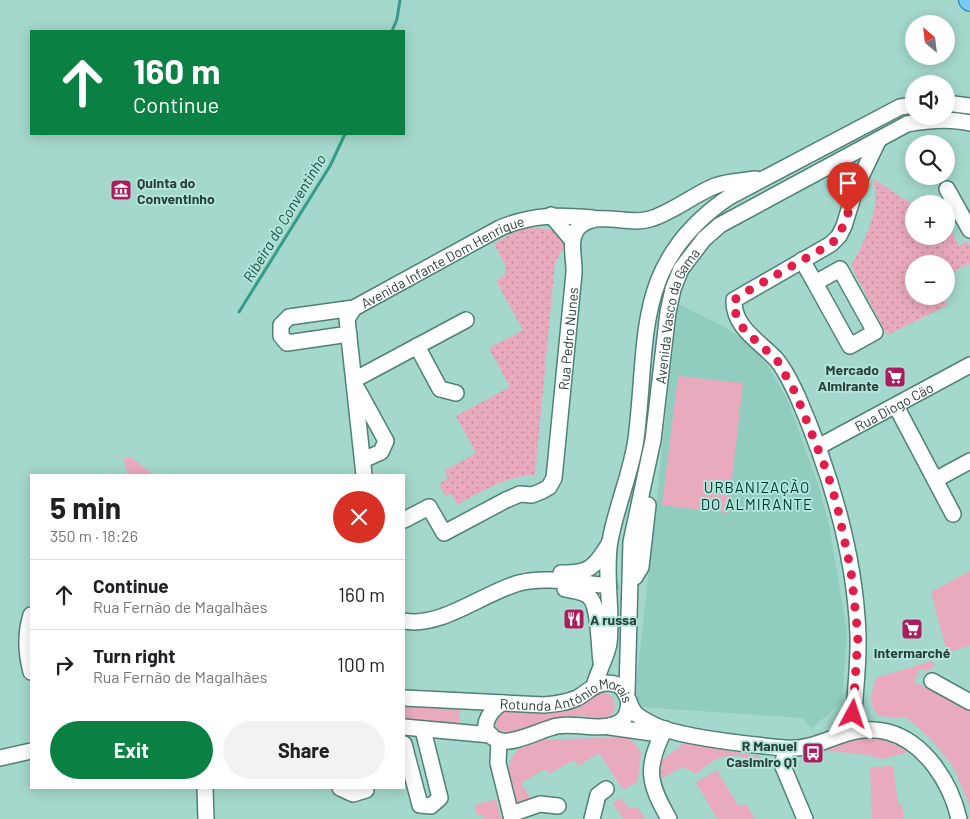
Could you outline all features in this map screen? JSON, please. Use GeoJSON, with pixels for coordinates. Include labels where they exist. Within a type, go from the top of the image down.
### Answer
{"type":"FeatureCollection","features":[{"type":"Feature","properties":{"kind":"street"},"geometry":{"type":"LineString","coordinates":[[955,104],[970,106]]}},
{"type":"Feature","properties":{"kind":"street","name":"Avenida Vasco da Gama"},"geometry":{"type":"LineString","coordinates":[[594,686],[601,662],[609,646],[610,542],[636,440],[642,361],[651,300],[661,271],[681,239],[710,210],[729,197],[905,107]]}},
{"type":"Feature","properties":{"kind":"street","name":"Avenida Vasco da Gama"},"geometry":{"type":"LineString","coordinates":[[628,696],[631,542],[653,440],[668,312],[673,289],[681,269],[704,239],[720,225],[907,124],[934,120],[957,120],[970,123]]}},
{"type":"Feature","properties":{"kind":"street"},"geometry":{"type":"LineString","coordinates":[[853,730],[858,636],[851,571],[841,521],[818,447],[786,374],[777,360],[744,330],[734,310],[734,300],[831,244],[839,236],[856,187],[879,139]]}},
{"type":"Feature","properties":{"kind":"street"},"geometry":{"type":"LineString","coordinates":[[828,166],[846,168],[854,174],[856,187]]}},
{"type":"Feature","properties":{"kind":"street"},"geometry":{"type":"LineString","coordinates":[[551,215],[572,240],[579,227],[593,218],[630,222],[650,219],[715,186],[728,182],[761,178],[778,172]]}},
{"type":"Feature","properties":{"kind":"street"},"geometry":{"type":"LineString","coordinates":[[946,189],[970,230]]}},
{"type":"Feature","properties":{"kind":"street","name":"Avenida Infante Dom Henrique"},"geometry":{"type":"LineString","coordinates":[[364,474],[347,319],[354,308],[500,228],[518,221],[551,215],[593,218]]}},
{"type":"Feature","properties":{"kind":"street","name":"Rua Pedro Nunes"},"geometry":{"type":"LineString","coordinates":[[405,519],[429,507],[444,533],[506,500],[520,494],[532,495],[550,487],[554,478],[567,352],[574,266],[572,240]]}},
{"type":"Feature","properties":{"kind":"street"},"geometry":{"type":"LineString","coordinates":[[802,260],[850,346],[875,332],[840,269],[815,283]]}},
{"type":"Feature","properties":{"kind":"street"},"geometry":{"type":"LineString","coordinates":[[349,334],[288,344],[281,336],[281,325],[289,317],[354,308]]}},
{"type":"Feature","properties":{"kind":"street"},"geometry":{"type":"LineString","coordinates":[[363,460],[382,452],[386,441],[354,382],[466,320]]}},
{"type":"Feature","properties":{"kind":"street"},"geometry":{"type":"LineString","coordinates":[[417,346],[440,389],[456,393]]}},
{"type":"Feature","properties":{"kind":"street","name":"Rua Diogo Cão"},"geometry":{"type":"LineString","coordinates":[[818,447],[970,365]]}},
{"type":"Feature","properties":{"kind":"street"},"geometry":{"type":"LineString","coordinates":[[896,406],[953,514]]}},
{"type":"Feature","properties":{"kind":"street"},"geometry":{"type":"LineString","coordinates":[[935,480],[970,461]]}},
{"type":"Feature","properties":{"kind":"street"},"geometry":{"type":"LineString","coordinates":[[635,577],[641,567],[650,494],[647,469]]}},
{"type":"Feature","properties":{"kind":"street"},"geometry":{"type":"LineString","coordinates":[[485,596],[498,584],[521,576],[552,572],[575,573],[586,571],[598,561],[610,542]]}},
{"type":"Feature","properties":{"kind":"street"},"geometry":{"type":"LineString","coordinates":[[405,621],[413,623],[435,620],[485,596],[520,583],[535,580],[603,585]]}},
{"type":"Feature","properties":{"kind":"street"},"geometry":{"type":"LineString","coordinates":[[485,596],[506,596],[538,588],[579,591],[591,598],[595,608],[601,662]]}},
{"type":"Feature","properties":{"kind":"street"},"geometry":{"type":"LineString","coordinates":[[30,620],[27,636],[27,657],[30,668]]}},
{"type":"Feature","properties":{"kind":"street","name":"Rotunda António Morais"},"geometry":{"type":"LineString","coordinates":[[608,682],[616,685],[628,696],[628,713],[620,722],[610,727],[558,726],[512,741],[495,738],[486,728],[486,719],[490,710],[502,703],[560,704],[578,697],[594,686],[608,682]]}},
{"type":"Feature","properties":{"kind":"street"},"geometry":{"type":"LineString","coordinates":[[932,682],[970,702]]}},
{"type":"Feature","properties":{"kind":"street"},"geometry":{"type":"LineString","coordinates":[[628,696],[638,716],[665,729],[787,749],[811,746],[853,730],[888,732],[908,742],[926,757],[942,777],[951,793],[959,819]]}},
{"type":"Feature","properties":{"kind":"street"},"geometry":{"type":"LineString","coordinates":[[405,698],[502,703]]}},
{"type":"Feature","properties":{"kind":"street"},"geometry":{"type":"LineString","coordinates":[[405,727],[495,738],[498,763],[511,816],[540,804],[558,806]]}},
{"type":"Feature","properties":{"kind":"street"},"geometry":{"type":"LineString","coordinates":[[610,727],[652,732],[665,729]]}},
{"type":"Feature","properties":{"kind":"street"},"geometry":{"type":"LineString","coordinates":[[665,729],[651,760],[652,786],[669,819]]}},
{"type":"Feature","properties":{"kind":"street"},"geometry":{"type":"LineString","coordinates":[[405,748],[418,801],[420,805],[431,806],[440,798],[423,730]]}},
{"type":"Feature","properties":{"kind":"street"},"geometry":{"type":"LineString","coordinates":[[787,749],[782,764],[805,819]]}},
{"type":"Feature","properties":{"kind":"street"},"geometry":{"type":"LineString","coordinates":[[0,758],[30,750]]}},
{"type":"Feature","properties":{"kind":"street"},"geometry":{"type":"LineString","coordinates":[[205,789],[206,819]]}},
{"type":"Feature","properties":{"kind":"street"},"geometry":{"type":"LineString","coordinates":[[342,789],[353,794],[366,789]]}},
{"type":"Feature","properties":{"kind":"street"},"geometry":{"type":"LineString","coordinates":[[592,819],[598,795],[606,789]]}},
{"type":"Feature","properties":{"kind":"shaded area"},"geometry":{"type":"Polygon","coordinates":[[[873,178],[905,200],[905,245],[955,245],[955,238],[959,246],[967,241],[970,247],[970,263],[955,271],[955,255],[905,255],[905,305],[948,305],[887,335],[851,266],[871,223],[874,212],[875,190],[873,178]]]}},
{"type":"Feature","properties":{"kind":"shaded area"},"geometry":{"type":"Polygon","coordinates":[[[521,229],[552,229],[564,242],[563,249],[555,263],[535,475],[504,481],[457,505],[451,493],[445,496],[439,484],[448,478],[444,471],[476,453],[456,416],[510,387],[489,348],[523,330],[496,281],[504,276],[506,267],[494,243],[521,229]]]}},
{"type":"Feature","properties":{"kind":"shaded area"},"geometry":{"type":"Polygon","coordinates":[[[678,304],[725,327],[749,344],[767,364],[788,401],[818,484],[829,524],[847,633],[842,702],[811,729],[803,718],[640,707],[635,696],[678,304]]]}},
{"type":"Feature","properties":{"kind":"shaded area"},"geometry":{"type":"Polygon","coordinates":[[[678,376],[743,383],[728,513],[662,505],[678,376]]]}},
{"type":"Feature","properties":{"kind":"shaded area"},"geometry":{"type":"Polygon","coordinates":[[[123,458],[132,458],[153,474],[128,474],[123,458]]]}},
{"type":"Feature","properties":{"kind":"shaded area"},"geometry":{"type":"Polygon","coordinates":[[[970,571],[970,645],[947,653],[931,592],[970,571]]]}},
{"type":"Feature","properties":{"kind":"shaded area"},"geometry":{"type":"Polygon","coordinates":[[[931,661],[935,664],[933,668],[927,671],[920,669],[914,682],[970,709],[970,807],[953,766],[930,738],[907,718],[878,716],[873,706],[872,693],[876,678],[931,661]]]}},
{"type":"Feature","properties":{"kind":"shaded area"},"geometry":{"type":"Polygon","coordinates":[[[602,692],[611,695],[615,706],[613,714],[604,719],[583,716],[553,718],[507,734],[497,729],[496,717],[503,710],[602,692]]]}},
{"type":"Feature","properties":{"kind":"shaded area"},"geometry":{"type":"Polygon","coordinates":[[[405,705],[460,708],[459,724],[405,720],[405,705]]]}},
{"type":"Feature","properties":{"kind":"shaded area"},"geometry":{"type":"Polygon","coordinates":[[[629,737],[641,752],[638,781],[623,790],[599,753],[578,766],[574,760],[549,774],[545,769],[521,783],[531,799],[516,802],[510,782],[509,765],[517,751],[524,745],[535,740],[629,737]]]}},
{"type":"Feature","properties":{"kind":"shaded area"},"geometry":{"type":"Polygon","coordinates":[[[863,737],[887,741],[908,752],[883,759],[867,755],[824,750],[845,741],[863,737]]]}},
{"type":"Feature","properties":{"kind":"shaded area"},"geometry":{"type":"Polygon","coordinates":[[[684,743],[758,756],[772,766],[758,769],[753,759],[728,756],[716,759],[696,774],[683,767],[660,779],[661,761],[684,743]]]}},
{"type":"Feature","properties":{"kind":"shaded area"},"geometry":{"type":"Polygon","coordinates":[[[893,766],[898,803],[902,805],[904,819],[872,819],[870,767],[893,766]]]}},
{"type":"Feature","properties":{"kind":"shaded area"},"geometry":{"type":"Polygon","coordinates":[[[717,770],[738,806],[746,804],[755,819],[717,819],[696,782],[717,770]]]}},
{"type":"Feature","properties":{"kind":"shaded area"},"geometry":{"type":"Polygon","coordinates":[[[620,798],[630,808],[638,807],[645,819],[623,819],[613,803],[620,798]]]}},
{"type":"Feature","properties":{"kind":"shaded area"},"geometry":{"type":"Polygon","coordinates":[[[496,799],[501,819],[484,819],[482,814],[477,816],[474,805],[496,799]]]}},
{"type":"Feature","properties":{"kind":"waterway","name":"Ribeira do Conventinho"},"geometry":{"type":"LineString","coordinates":[[392,30],[397,19],[400,0]]}},
{"type":"Feature","properties":{"kind":"waterway","name":"Ribeira do Conventinho"},"geometry":{"type":"LineString","coordinates":[[239,312],[330,166],[345,135]]}},
{"type":"Feature","properties":{"kind":"tunnel"},"geometry":{"type":"LineString","coordinates":[[603,585],[635,577]]}},
{"type":"Feature","properties":{"kind":"place","name":"Quinta do Conventinho"},"geometry":{"type":"Point","coordinates":[121,190]}},
{"type":"Feature","properties":{"kind":"place","name":"Mercado Almirante"},"geometry":{"type":"Point","coordinates":[895,377]}},
{"type":"Feature","properties":{"kind":"place","name":"A russa"},"geometry":{"type":"Point","coordinates":[574,619]}},
{"type":"Feature","properties":{"kind":"place","name":"Intermarché"},"geometry":{"type":"Point","coordinates":[912,629]}},
{"type":"Feature","properties":{"kind":"place","name":"R Manuel Casimiro Q1"},"geometry":{"type":"Point","coordinates":[813,753]}},
{"type":"Feature","properties":{"kind":"district","name":"URBANIZAÇÃO DO ALMIRANTE"},"geometry":{"type":"Point","coordinates":[757,496]}},
{"type":"Feature","properties":{"kind":"route"},"geometry":{"type":"LineString","coordinates":[[848,213],[839,236],[831,244],[734,300],[734,310],[744,330],[777,360],[786,374],[818,447],[834,494],[851,571],[858,636],[853,714]]}}]}
